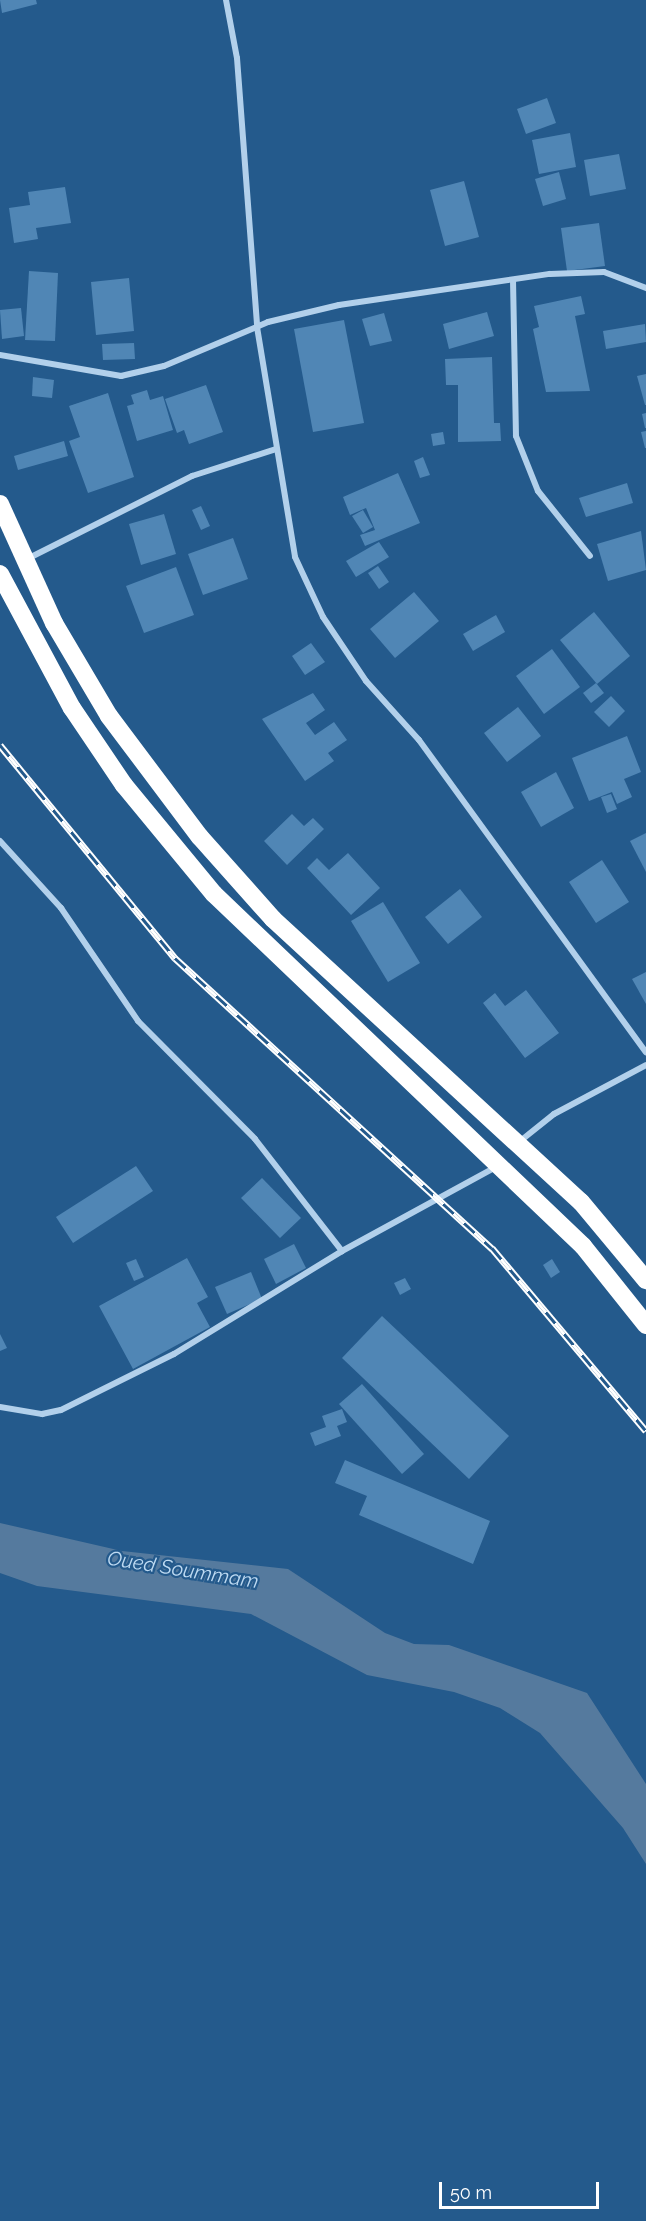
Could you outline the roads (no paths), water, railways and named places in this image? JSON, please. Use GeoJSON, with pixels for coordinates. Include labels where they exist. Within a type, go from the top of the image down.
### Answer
{"type":"FeatureCollection","features":[{"type":"Feature","properties":{"kind":"highway"},"geometry":{"type":"LineString","coordinates":[[0,504],[24,560],[109,716],[200,837],[273,919],[581,1202],[646,1280]]}},
{"type":"Feature","properties":{"kind":"highway"},"geometry":{"type":"LineString","coordinates":[[0,574],[72,708],[168,839],[298,979],[583,1246],[646,1325]]}},
{"type":"Feature","properties":{"kind":"street"},"geometry":{"type":"LineString","coordinates":[[226,0],[237,58],[257,327],[296,557],[323,617],[646,1052]]}},
{"type":"Feature","properties":{"kind":"street"},"geometry":{"type":"LineString","coordinates":[[0,355],[121,376],[164,366],[257,327],[339,305],[513,280],[604,272],[646,288]]}},
{"type":"Feature","properties":{"kind":"street"},"geometry":{"type":"LineString","coordinates":[[513,280],[516,436],[538,492],[590,556]]}},
{"type":"Feature","properties":{"kind":"street"},"geometry":{"type":"LineString","coordinates":[[24,560],[192,476],[276,449]]}},
{"type":"Feature","properties":{"kind":"street"},"geometry":{"type":"LineString","coordinates":[[0,841],[61,908],[138,1021],[255,1139],[342,1251]]}},
{"type":"Feature","properties":{"kind":"street"},"geometry":{"type":"LineString","coordinates":[[518,1143],[554,1114],[646,1065]]}},
{"type":"Feature","properties":{"kind":"street"},"geometry":{"type":"LineString","coordinates":[[0,1407],[42,1414],[61,1410],[174,1354],[342,1251],[499,1165]]}},
{"type":"Feature","properties":{"kind":"water","name":"Oued Soummam"},"geometry":{"type":"Polygon","coordinates":[[[0,1523],[122,1551],[288,1569],[385,1633],[414,1644],[449,1645],[587,1693],[646,1784],[646,1864],[623,1828],[540,1733],[500,1708],[454,1692],[367,1675],[251,1614],[37,1586],[0,1573],[0,1523]]]}},
{"type":"Feature","properties":{"kind":"railway"},"geometry":{"type":"LineString","coordinates":[[0,745],[175,958],[492,1248],[646,1431]]}}]}
